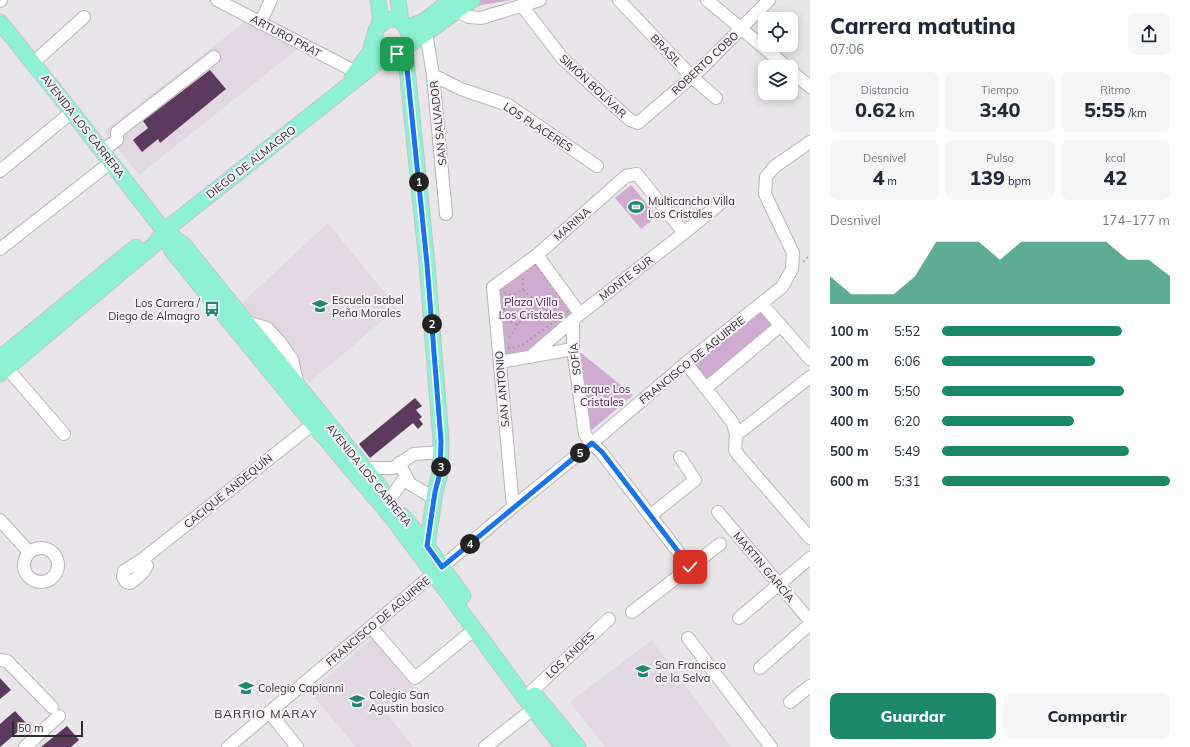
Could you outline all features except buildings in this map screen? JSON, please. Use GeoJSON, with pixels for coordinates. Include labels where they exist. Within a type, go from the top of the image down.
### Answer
{"type":"FeatureCollection","features":[{"type":"Feature","properties":{"kind":"main road"},"geometry":{"type":"LineString","coordinates":[[378,0],[376,42],[378,46],[388,54],[397,54],[415,41],[426,33],[454,6]]}},
{"type":"Feature","properties":{"kind":"main road"},"geometry":{"type":"LineString","coordinates":[[398,0],[404,25],[410,36],[406,47],[427,264],[440,426],[440,473],[434,498],[427,546]]}},
{"type":"Feature","properties":{"kind":"main road"},"geometry":{"type":"LineString","coordinates":[[377,29],[387,20],[392,20],[404,25],[422,22],[454,6],[472,0]]}},
{"type":"Feature","properties":{"kind":"main road","name":"AVENIDA LOS CARRERA"},"geometry":{"type":"LineString","coordinates":[[0,22],[164,231],[172,251],[312,424],[438,571],[578,747]]}},
{"type":"Feature","properties":{"kind":"main road","name":"DIEGO DE ALMAGRO"},"geometry":{"type":"LineString","coordinates":[[339,94],[370,52],[377,29]]}},
{"type":"Feature","properties":{"kind":"main road","name":"DIEGO DE ALMAGRO"},"geometry":{"type":"LineString","coordinates":[[2,366],[150,235],[164,231],[388,54]]}},
{"type":"Feature","properties":{"kind":"main road","name":"AVENIDA LOS CARRERA"},"geometry":{"type":"LineString","coordinates":[[164,231],[183,244],[427,546],[438,571],[474,629],[563,747]]}},
{"type":"Feature","properties":{"kind":"street","name":"ARTURO PRAT"},"geometry":{"type":"LineString","coordinates":[[216,0],[356,72]]}},
{"type":"Feature","properties":{"kind":"street"},"geometry":{"type":"LineString","coordinates":[[260,23],[271,0]]}},
{"type":"Feature","properties":{"kind":"street"},"geometry":{"type":"LineString","coordinates":[[454,6],[469,17],[481,18],[540,0]]}},
{"type":"Feature","properties":{"kind":"street","name":"BRASIL"},"geometry":{"type":"LineString","coordinates":[[619,0],[692,77],[716,98]]}},
{"type":"Feature","properties":{"kind":"street"},"geometry":{"type":"LineString","coordinates":[[707,0],[778,60]]}},
{"type":"Feature","properties":{"kind":"street","name":"ROBERTO COBO"},"geometry":{"type":"LineString","coordinates":[[638,123],[692,77],[742,29],[769,0]]}},
{"type":"Feature","properties":{"kind":"street","name":"SIMÓN BOLÍVAR"},"geometry":{"type":"LineString","coordinates":[[522,6],[563,59],[630,120],[638,123]]}},
{"type":"Feature","properties":{"kind":"street"},"geometry":{"type":"LineString","coordinates":[[33,63],[84,17]]}},
{"type":"Feature","properties":{"kind":"street","name":"SAN SALVADOR"},"geometry":{"type":"LineString","coordinates":[[426,33],[433,75],[446,214]]}},
{"type":"Feature","properties":{"kind":"street"},"geometry":{"type":"LineString","coordinates":[[0,248],[107,157],[117,140],[117,132],[214,57]]}},
{"type":"Feature","properties":{"kind":"street","name":"LOS PLACERES"},"geometry":{"type":"LineString","coordinates":[[433,75],[461,89],[508,106],[597,166]]}},
{"type":"Feature","properties":{"kind":"street"},"geometry":{"type":"LineString","coordinates":[[798,77],[810,87]]}},
{"type":"Feature","properties":{"kind":"street"},"geometry":{"type":"LineString","coordinates":[[0,171],[72,112]]}},
{"type":"Feature","properties":{"kind":"street","name":"FRANCISCO DE AGUIRRE"},"geometry":{"type":"LineString","coordinates":[[228,747],[513,507],[782,287],[792,269],[794,253],[765,194],[766,177],[774,167],[810,142]]}},
{"type":"Feature","properties":{"kind":"street","name":"MARINA"},"geometry":{"type":"LineString","coordinates":[[506,276],[537,255],[626,176],[637,174],[684,233]]}},
{"type":"Feature","properties":{"kind":"street","name":"MONTE SUR"},"geometry":{"type":"LineString","coordinates":[[530,357],[576,317],[723,201]]}},
{"type":"Feature","properties":{"kind":"street"},"geometry":{"type":"LineString","coordinates":[[537,255],[576,317]]}},
{"type":"Feature","properties":{"kind":"street","name":"SAN ANTONIO"},"geometry":{"type":"LineString","coordinates":[[506,276],[493,287],[513,507]]}},
{"type":"Feature","properties":{"kind":"street"},"geometry":{"type":"LineString","coordinates":[[762,304],[810,359]]}},
{"type":"Feature","properties":{"kind":"street","name":"SOFÍA"},"geometry":{"type":"LineString","coordinates":[[576,317],[573,349],[585,434],[602,452],[690,567]]}},
{"type":"Feature","properties":{"kind":"street"},"geometry":{"type":"LineString","coordinates":[[706,388],[780,326]]}},
{"type":"Feature","properties":{"kind":"street"},"geometry":{"type":"LineString","coordinates":[[500,362],[573,349]]}},
{"type":"Feature","properties":{"kind":"street"},"geometry":{"type":"LineString","coordinates":[[686,364],[733,423],[736,435],[735,450],[739,456],[810,538]]}},
{"type":"Feature","properties":{"kind":"street"},"geometry":{"type":"LineString","coordinates":[[2,366],[64,434]]}},
{"type":"Feature","properties":{"kind":"street"},"geometry":{"type":"LineString","coordinates":[[736,435],[810,377]]}},
{"type":"Feature","properties":{"kind":"street","name":"CACIQUE ANDEQUÍN"},"geometry":{"type":"LineString","coordinates":[[143,559],[312,424]]}},
{"type":"Feature","properties":{"kind":"street"},"geometry":{"type":"LineString","coordinates":[[364,468],[393,468],[414,454],[441,452]]}},
{"type":"Feature","properties":{"kind":"street"},"geometry":{"type":"LineString","coordinates":[[651,515],[695,480],[680,457]]}},
{"type":"Feature","properties":{"kind":"street"},"geometry":{"type":"LineString","coordinates":[[400,463],[410,484],[434,498]]}},
{"type":"Feature","properties":{"kind":"street"},"geometry":{"type":"LineString","coordinates":[[390,499],[406,476]]}},
{"type":"Feature","properties":{"kind":"street","name":"MARTIN GARCÍA"},"geometry":{"type":"LineString","coordinates":[[718,512],[810,621]]}},
{"type":"Feature","properties":{"kind":"street"},"geometry":{"type":"LineString","coordinates":[[0,520],[29,552]]}},
{"type":"Feature","properties":{"kind":"street"},"geometry":{"type":"LineString","coordinates":[[632,612],[720,544]]}},
{"type":"Feature","properties":{"kind":"street"},"geometry":{"type":"LineString","coordinates":[[739,618],[810,558]]}},
{"type":"Feature","properties":{"kind":"street","name":"LOS ANDES"},"geometry":{"type":"LineString","coordinates":[[532,691],[609,619]]}},
{"type":"Feature","properties":{"kind":"street"},"geometry":{"type":"LineString","coordinates":[[760,668],[810,624]]}},
{"type":"Feature","properties":{"kind":"street"},"geometry":{"type":"LineString","coordinates":[[371,627],[415,678],[474,629]]}},
{"type":"Feature","properties":{"kind":"street"},"geometry":{"type":"LineString","coordinates":[[688,638],[771,747]]}},
{"type":"Feature","properties":{"kind":"street"},"geometry":{"type":"LineString","coordinates":[[0,660],[7,661],[55,712],[25,747]]}},
{"type":"Feature","properties":{"kind":"street"},"geometry":{"type":"LineString","coordinates":[[790,702],[810,686]]}},
{"type":"Feature","properties":{"kind":"street"},"geometry":{"type":"LineString","coordinates":[[485,747],[534,709]]}},
{"type":"Feature","properties":{"kind":"street"},"geometry":{"type":"LineString","coordinates":[[270,713],[297,747]]}},
{"type":"Feature","properties":{"kind":"path"},"geometry":{"type":"LineString","coordinates":[[535,264],[570,310],[521,346],[503,349],[502,347],[498,330],[497,289],[501,288],[530,266],[535,264]]}},
{"type":"Feature","properties":{"kind":"path"},"geometry":{"type":"LineString","coordinates":[[523,272],[523,290],[556,321]]}},
{"type":"Feature","properties":{"kind":"path"},"geometry":{"type":"LineString","coordinates":[[518,324],[514,324],[508,320],[504,307],[512,295],[523,290]]}},
{"type":"Feature","properties":{"kind":"path"},"geometry":{"type":"LineString","coordinates":[[509,340],[514,328],[538,303]]}},
{"type":"Feature","properties":{"kind":"path"},"geometry":{"type":"LineString","coordinates":[[502,347],[505,344]]}},
{"type":"Feature","properties":{"kind":"shaded area"},"geometry":{"type":"Polygon","coordinates":[[[246,21],[299,48],[139,175],[104,131],[246,21]]]}},
{"type":"Feature","properties":{"kind":"shaded area","name":"Escuela Isabel Peña Morales"},"geometry":{"type":"Polygon","coordinates":[[[328,223],[397,308],[309,383],[242,303],[328,223]]]}},
{"type":"Feature","properties":{"kind":"shaded area","name":"Colegio San Agustin basico"},"geometry":{"type":"Polygon","coordinates":[[[373,638],[414,688],[385,711],[413,747],[356,747],[310,692],[373,638]]]}},
{"type":"Feature","properties":{"kind":"shaded area","name":"San Francisco de la Selva"},"geometry":{"type":"Polygon","coordinates":[[[652,640],[731,747],[605,747],[570,702],[652,640]]]}},
{"type":"Feature","properties":{"kind":"green space"},"geometry":{"type":"Polygon","coordinates":[[[481,0],[511,0],[468,9],[481,0]]]}},
{"type":"Feature","properties":{"kind":"green space","name":"Multicancha Villa Los Cristales"},"geometry":{"type":"Polygon","coordinates":[[[631,185],[657,216],[641,229],[615,198],[631,185]]]}},
{"type":"Feature","properties":{"kind":"green space","name":"Plaza Villa Los Cristales"},"geometry":{"type":"Polygon","coordinates":[[[535,260],[575,312],[529,355],[501,358],[497,289],[535,260]]]}},
{"type":"Feature","properties":{"kind":"green space"},"geometry":{"type":"Polygon","coordinates":[[[759,308],[775,326],[710,382],[694,366],[759,308]]]}},
{"type":"Feature","properties":{"kind":"green space","name":"Parque Los Cristales"},"geometry":{"type":"Polygon","coordinates":[[[575,348],[633,395],[587,434],[575,348]]]}},
{"type":"Feature","properties":{"kind":"place","name":"Multicancha Villa Los Cristales"},"geometry":{"type":"Point","coordinates":[636,207]}},
{"type":"Feature","properties":{"kind":"place","name":"Escuela Isabel Peña Morales"},"geometry":{"type":"Point","coordinates":[320,306]}},
{"type":"Feature","properties":{"kind":"place","name":"Los Carrera / Diego de Almagro"},"geometry":{"type":"Point","coordinates":[212,309]}},
{"type":"Feature","properties":{"kind":"place","name":"San Francisco de la Selva"},"geometry":{"type":"Point","coordinates":[643,671]}},
{"type":"Feature","properties":{"kind":"place","name":"Colegio Capianni"},"geometry":{"type":"Point","coordinates":[246,688]}},
{"type":"Feature","properties":{"kind":"place","name":"Colegio San Agustin basico"},"geometry":{"type":"Point","coordinates":[357,701]}},
{"type":"Feature","properties":{"kind":"district","name":"BARRIO MARAY"},"geometry":{"type":"Point","coordinates":[266,714]}},
{"type":"Feature","properties":{"kind":"route"},"geometry":{"type":"LineString","coordinates":[[397,54],[405,49],[427,264],[441,441],[440,473],[435,492],[427,546],[442,567],[592,443],[602,452],[690,567]]}}]}
